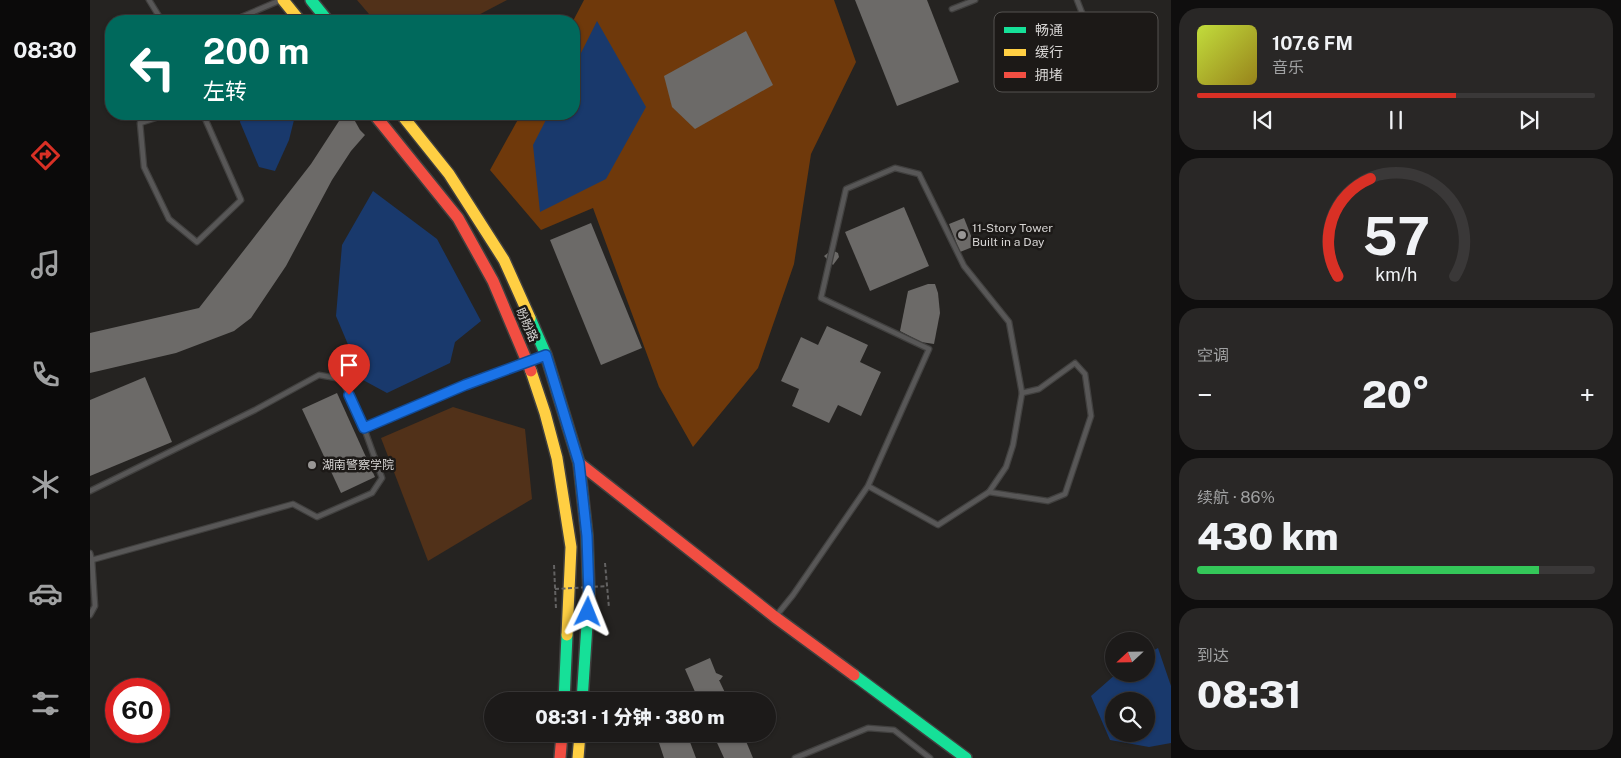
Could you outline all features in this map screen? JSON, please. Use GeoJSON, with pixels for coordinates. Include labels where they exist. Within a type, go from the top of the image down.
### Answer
{"type":"FeatureCollection","features":[{"type":"Feature","properties":{"kind":"main road"},"geometry":{"type":"LineString","coordinates":[[282,0],[295,15]]}},
{"type":"Feature","properties":{"kind":"main road"},"geometry":{"type":"LineString","coordinates":[[312,0],[323,15]]}},
{"type":"Feature","properties":{"kind":"main road","name":"盼盼路"},"geometry":{"type":"LineString","coordinates":[[379,120],[458,218],[493,282],[528,362],[545,413],[557,458],[571,547],[564,692]]}},
{"type":"Feature","properties":{"kind":"main road","name":"盼盼路"},"geometry":{"type":"LineString","coordinates":[[406,120],[449,174],[504,260],[546,355],[579,463],[587,536],[589,594],[583,692]]}},
{"type":"Feature","properties":{"kind":"main road"},"geometry":{"type":"LineString","coordinates":[[579,463],[775,617],[966,758]]}},
{"type":"Feature","properties":{"kind":"main road"},"geometry":{"type":"LineString","coordinates":[[560,758],[561,742]]}},
{"type":"Feature","properties":{"kind":"main road"},"geometry":{"type":"LineString","coordinates":[[578,758],[579,742]]}},
{"type":"Feature","properties":{"kind":"lane"},"geometry":{"type":"LineString","coordinates":[[149,0],[158,15]]}},
{"type":"Feature","properties":{"kind":"lane"},"geometry":{"type":"LineString","coordinates":[[246,15],[282,0]]}},
{"type":"Feature","properties":{"kind":"lane"},"geometry":{"type":"LineString","coordinates":[[952,9],[975,0]]}},
{"type":"Feature","properties":{"kind":"lane"},"geometry":{"type":"LineString","coordinates":[[1077,0],[1082,12]]}},
{"type":"Feature","properties":{"kind":"lane"},"geometry":{"type":"LineString","coordinates":[[149,120],[140,123],[144,167],[170,219],[197,242],[241,200],[206,120]]}},
{"type":"Feature","properties":{"kind":"lane"},"geometry":{"type":"LineString","coordinates":[[775,617],[793,595],[868,486],[929,349],[821,298],[846,189],[895,168],[919,174],[964,266],[1010,322],[1022,393],[1013,445],[1006,467],[989,492],[938,525],[868,486]]}},
{"type":"Feature","properties":{"kind":"lane"},"geometry":{"type":"LineString","coordinates":[[364,428],[465,385],[546,355]]}},
{"type":"Feature","properties":{"kind":"lane"},"geometry":{"type":"LineString","coordinates":[[989,492],[1048,501],[1065,494],[1085,434],[1091,416],[1085,374],[1075,363],[1039,389],[1022,393]]}},
{"type":"Feature","properties":{"kind":"lane"},"geometry":{"type":"LineString","coordinates":[[90,491],[255,410],[319,375],[342,379],[364,428],[382,478],[372,493],[317,517],[293,504],[92,560]]}},
{"type":"Feature","properties":{"kind":"lane"},"geometry":{"type":"LineString","coordinates":[[90,553],[95,606],[90,615]]}},
{"type":"Feature","properties":{"kind":"lane"},"geometry":{"type":"LineString","coordinates":[[795,758],[868,728],[894,730],[930,758]]}},
{"type":"Feature","properties":{"kind":"path"},"geometry":{"type":"LineString","coordinates":[[605,563],[609,608]]}},
{"type":"Feature","properties":{"kind":"path"},"geometry":{"type":"LineString","coordinates":[[554,565],[556,609]]}},
{"type":"Feature","properties":{"kind":"path"},"geometry":{"type":"LineString","coordinates":[[555,589],[607,586]]}},
{"type":"Feature","properties":{"kind":"shaded area"},"geometry":{"type":"Polygon","coordinates":[[[357,0],[507,0],[478,15],[370,15],[357,0]]]}},
{"type":"Feature","properties":{"kind":"shaded area"},"geometry":{"type":"Polygon","coordinates":[[[584,0],[834,0],[856,62],[811,154],[794,264],[758,368],[693,447],[659,387],[593,208],[541,230],[490,170],[518,120],[580,120],[580,15],[576,15],[584,0]]]}},
{"type":"Feature","properties":{"kind":"shaded area"},"geometry":{"type":"Polygon","coordinates":[[[453,407],[525,429],[532,499],[428,561],[381,438],[453,407]]]}},
{"type":"Feature","properties":{"kind":"water"},"geometry":{"type":"Polygon","coordinates":[[[597,21],[646,107],[606,179],[540,212],[533,145],[546,120],[580,120],[580,55],[597,21]]]}},
{"type":"Feature","properties":{"kind":"water"},"geometry":{"type":"Polygon","coordinates":[[[240,120],[294,120],[289,140],[275,171],[259,167],[240,120]]]}},
{"type":"Feature","properties":{"kind":"water"},"geometry":{"type":"Polygon","coordinates":[[[373,191],[437,239],[481,321],[455,342],[450,363],[387,393],[363,380],[336,316],[342,245],[373,191]]]}},
{"type":"Feature","properties":{"kind":"water"},"geometry":{"type":"Polygon","coordinates":[[[1158,648],[1171,686],[1171,743],[1149,747],[1121,742],[1155,742],[1155,692],[1105,692],[1105,728],[1091,696],[1107,682],[1155,682],[1155,650],[1158,648]]]}},
{"type":"Feature","properties":{"kind":"building"},"geometry":{"type":"Polygon","coordinates":[[[855,0],[927,0],[959,82],[897,106],[855,0]]]}},
{"type":"Feature","properties":{"kind":"building"},"geometry":{"type":"Polygon","coordinates":[[[746,31],[773,85],[695,129],[672,107],[664,76],[746,31]]]}},
{"type":"Feature","properties":{"kind":"building"},"geometry":{"type":"Polygon","coordinates":[[[354,120],[365,135],[351,151],[332,180],[286,266],[251,318],[234,331],[176,353],[90,373],[90,333],[199,308],[311,164],[339,121],[354,120]]]}},
{"type":"Feature","properties":{"kind":"building"},"geometry":{"type":"Polygon","coordinates":[[[904,207],[929,266],[870,291],[845,232],[904,207]]]}},
{"type":"Feature","properties":{"kind":"building","name":"11-Story Tower Built in a Day"},"geometry":{"type":"Polygon","coordinates":[[[964,218],[975,246],[960,252],[949,224],[964,218]]]}},
{"type":"Feature","properties":{"kind":"building"},"geometry":{"type":"Polygon","coordinates":[[[591,223],[642,348],[601,365],[550,240],[591,223]]]}},
{"type":"Feature","properties":{"kind":"building"},"geometry":{"type":"Polygon","coordinates":[[[832,250],[838,253],[839,257],[833,265],[824,256],[832,250]]]}},
{"type":"Feature","properties":{"kind":"building"},"geometry":{"type":"Polygon","coordinates":[[[928,284],[935,284],[940,313],[934,344],[921,342],[900,331],[908,291],[928,284]]]}},
{"type":"Feature","properties":{"kind":"building"},"geometry":{"type":"Polygon","coordinates":[[[827,326],[868,345],[860,362],[881,372],[861,416],[838,405],[829,423],[792,406],[799,389],[781,381],[801,337],[818,345],[827,326]]]}},
{"type":"Feature","properties":{"kind":"building"},"geometry":{"type":"Polygon","coordinates":[[[145,377],[172,442],[90,476],[90,400],[145,377]]]}},
{"type":"Feature","properties":{"kind":"building"},"geometry":{"type":"Polygon","coordinates":[[[337,393],[375,477],[341,493],[302,409],[337,393]]]}},
{"type":"Feature","properties":{"kind":"building"},"geometry":{"type":"Polygon","coordinates":[[[710,658],[716,673],[723,676],[719,680],[725,692],[695,692],[685,669],[710,658]]]}},
{"type":"Feature","properties":{"kind":"building"},"geometry":{"type":"Polygon","coordinates":[[[659,742],[690,742],[696,758],[664,758],[659,742]]]}},
{"type":"Feature","properties":{"kind":"building"},"geometry":{"type":"Polygon","coordinates":[[[717,742],[746,742],[753,758],[724,758],[717,742]]]}},
{"type":"Feature","properties":{"kind":"traffic: fast"},"geometry":{"type":"LineString","coordinates":[[311,0],[323,15]]}},
{"type":"Feature","properties":{"kind":"traffic: fast"},"geometry":{"type":"LineString","coordinates":[[530,318],[546,355],[579,463],[587,536],[589,594],[583,692]]}},
{"type":"Feature","properties":{"kind":"traffic: fast"},"geometry":{"type":"LineString","coordinates":[[564,692],[567,635]]}},
{"type":"Feature","properties":{"kind":"traffic: fast"},"geometry":{"type":"LineString","coordinates":[[854,675],[966,758]]}},
{"type":"Feature","properties":{"kind":"traffic: slow"},"geometry":{"type":"LineString","coordinates":[[283,0],[295,15]]}},
{"type":"Feature","properties":{"kind":"traffic: slow"},"geometry":{"type":"LineString","coordinates":[[406,120],[449,174],[504,260],[530,318]]}},
{"type":"Feature","properties":{"kind":"traffic: slow"},"geometry":{"type":"LineString","coordinates":[[531,371],[557,458],[571,547],[567,635]]}},
{"type":"Feature","properties":{"kind":"traffic: slow"},"geometry":{"type":"LineString","coordinates":[[578,758],[579,742]]}},
{"type":"Feature","properties":{"kind":"traffic: jam"},"geometry":{"type":"LineString","coordinates":[[379,120],[458,218],[493,281],[531,371]]}},
{"type":"Feature","properties":{"kind":"traffic: jam"},"geometry":{"type":"LineString","coordinates":[[579,463],[775,617],[854,675]]}},
{"type":"Feature","properties":{"kind":"traffic: jam"},"geometry":{"type":"LineString","coordinates":[[560,758],[561,742]]}},
{"type":"Feature","properties":{"kind":"place","name":"11-Story Tower Built in a Day"},"geometry":{"type":"Point","coordinates":[962,235]}},
{"type":"Feature","properties":{"kind":"place","name":"湖南警察学院"},"geometry":{"type":"Point","coordinates":[312,465]}},
{"type":"Feature","properties":{"kind":"route"},"geometry":{"type":"LineString","coordinates":[[349,395],[364,428],[465,385],[546,355],[579,463],[587,536],[588,612]]}}]}
